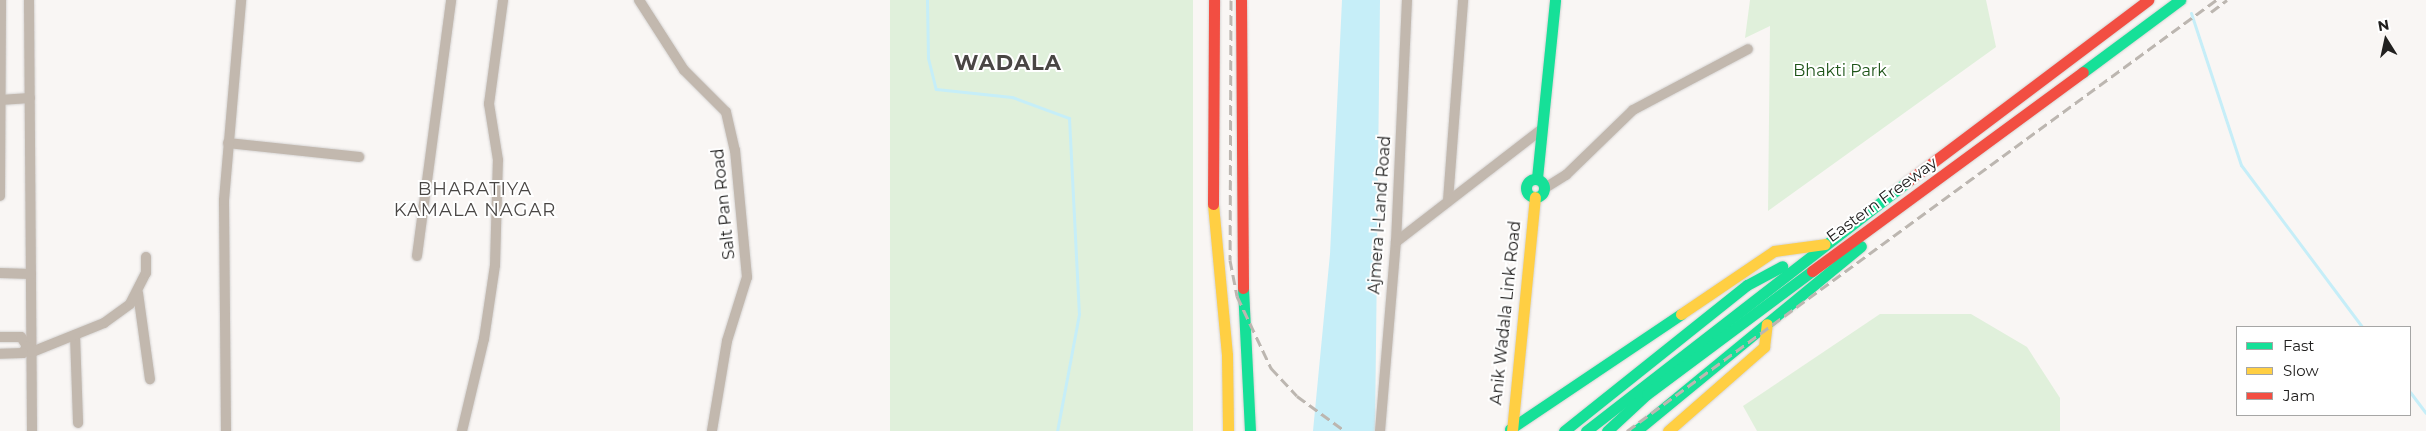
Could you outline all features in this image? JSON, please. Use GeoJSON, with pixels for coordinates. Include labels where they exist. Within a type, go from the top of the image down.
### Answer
{"type":"FeatureCollection","features":[{"type":"Feature","properties":{"kind":"main road"},"geometry":{"type":"LineString","coordinates":[[1214,0],[1213,216],[1227,355],[1228,431]]}},
{"type":"Feature","properties":{"kind":"main road"},"geometry":{"type":"LineString","coordinates":[[1242,0],[1240,216],[1250,355],[1250,431]]}},
{"type":"Feature","properties":{"kind":"main road","name":"Anik Wadala Link Road"},"geometry":{"type":"LineString","coordinates":[[1510,430],[1535,197],[1526,187],[1537,178],[1555,0]]}},
{"type":"Feature","properties":{"kind":"main road","name":"Eastern Freeway"},"geometry":{"type":"LineString","coordinates":[[1586,431],[1746,303],[2148,0]]}},
{"type":"Feature","properties":{"kind":"main road","name":"Eastern Freeway"},"geometry":{"type":"LineString","coordinates":[[1607,431],[1647,394],[2180,0]]}},
{"type":"Feature","properties":{"kind":"main road"},"geometry":{"type":"LineString","coordinates":[[1535,197],[1545,188],[1537,178]]}},
{"type":"Feature","properties":{"kind":"main road"},"geometry":{"type":"LineString","coordinates":[[1636,431],[1767,324],[1842,266],[1886,218]]}},
{"type":"Feature","properties":{"kind":"main road"},"geometry":{"type":"LineString","coordinates":[[1510,430],[1774,251],[1825,244]]}},
{"type":"Feature","properties":{"kind":"main road"},"geometry":{"type":"LineString","coordinates":[[1564,431],[1747,285],[1813,253]]}},
{"type":"Feature","properties":{"kind":"main road"},"geometry":{"type":"LineString","coordinates":[[1668,431],[1764,347],[1767,324]]}},
{"type":"Feature","properties":{"kind":"main road"},"geometry":{"type":"LineString","coordinates":[[1227,355],[1250,355]]}},
{"type":"Feature","properties":{"kind":"street"},"geometry":{"type":"LineString","coordinates":[[0,196],[1,0]]}},
{"type":"Feature","properties":{"kind":"street"},"geometry":{"type":"LineString","coordinates":[[29,0],[32,431]]}},
{"type":"Feature","properties":{"kind":"street"},"geometry":{"type":"LineString","coordinates":[[226,431],[228,143],[242,0]]}},
{"type":"Feature","properties":{"kind":"street"},"geometry":{"type":"LineString","coordinates":[[417,256],[451,0]]}},
{"type":"Feature","properties":{"kind":"street"},"geometry":{"type":"LineString","coordinates":[[462,431],[484,339],[494,265],[498,160],[489,104],[503,0]]}},
{"type":"Feature","properties":{"kind":"street","name":"Salt Pan Road"},"geometry":{"type":"LineString","coordinates":[[640,0],[684,70],[726,112],[735,150],[747,277],[726,341],[712,431]]}},
{"type":"Feature","properties":{"kind":"street","name":"Ajmera l-Land Road"},"geometry":{"type":"LineString","coordinates":[[1380,431],[1396,242],[1407,0]]}},
{"type":"Feature","properties":{"kind":"street"},"geometry":{"type":"LineString","coordinates":[[1448,201],[1463,0]]}},
{"type":"Feature","properties":{"kind":"street"},"geometry":{"type":"LineString","coordinates":[[1545,188],[1566,175],[1633,110],[1748,49]]}},
{"type":"Feature","properties":{"kind":"street"},"geometry":{"type":"LineString","coordinates":[[0,100],[30,98]]}},
{"type":"Feature","properties":{"kind":"street"},"geometry":{"type":"LineString","coordinates":[[1396,242],[1542,129]]}},
{"type":"Feature","properties":{"kind":"street"},"geometry":{"type":"LineString","coordinates":[[228,143],[359,157]]}},
{"type":"Feature","properties":{"kind":"street"},"geometry":{"type":"LineString","coordinates":[[146,257],[138,293],[150,379]]}},
{"type":"Feature","properties":{"kind":"street"},"geometry":{"type":"LineString","coordinates":[[0,273],[31,274]]}},
{"type":"Feature","properties":{"kind":"street"},"geometry":{"type":"LineString","coordinates":[[32,352],[104,323],[138,293]]}},
{"type":"Feature","properties":{"kind":"street"},"geometry":{"type":"LineString","coordinates":[[75,335],[78,423]]}},
{"type":"Feature","properties":{"kind":"street"},"geometry":{"type":"LineString","coordinates":[[0,336],[21,337],[27,346],[23,353],[0,354]]}},
{"type":"Feature","properties":{"kind":"green space"},"geometry":{"type":"Polygon","coordinates":[[[890,0],[1193,0],[1193,431],[890,431],[890,0]]]}},
{"type":"Feature","properties":{"kind":"green space","name":"Bhakti Park"},"geometry":{"type":"Polygon","coordinates":[[[1750,0],[1986,0],[1996,47],[1768,211],[1770,26],[1745,38],[1750,0]]]}},
{"type":"Feature","properties":{"kind":"green space"},"geometry":{"type":"Polygon","coordinates":[[[1880,314],[1971,314],[2027,347],[2060,398],[2060,431],[1757,431],[1743,406],[1880,314]]]}},
{"type":"Feature","properties":{"kind":"water"},"geometry":{"type":"Polygon","coordinates":[[[1342,0],[1380,0],[1375,431],[1313,431],[1330,254],[1342,0]]]}},
{"type":"Feature","properties":{"kind":"waterway"},"geometry":{"type":"LineString","coordinates":[[927,0],[928,58],[936,89],[1012,97],[1069,118],[1079,314],[1057,431]]}},
{"type":"Feature","properties":{"kind":"waterway"},"geometry":{"type":"LineString","coordinates":[[2191,13],[2241,165],[2361,326]]}},
{"type":"Feature","properties":{"kind":"waterway"},"geometry":{"type":"LineString","coordinates":[[2411,393],[2426,413]]}},
{"type":"Feature","properties":{"kind":"railway"},"geometry":{"type":"LineString","coordinates":[[1231,0],[1230,260],[1237,296],[1271,368],[1297,396],[1345,431]]}},
{"type":"Feature","properties":{"kind":"railway"},"geometry":{"type":"LineString","coordinates":[[1627,431],[2216,0]]}},
{"type":"Feature","properties":{"kind":"railway"},"geometry":{"type":"LineString","coordinates":[[2211,12],[2227,0]]}},
{"type":"Feature","properties":{"kind":"traffic: fast"},"geometry":{"type":"LineString","coordinates":[[1537,178],[1555,0]]}},
{"type":"Feature","properties":{"kind":"traffic: fast"},"geometry":{"type":"LineString","coordinates":[[2083,72],[2180,0]]}},
{"type":"Feature","properties":{"kind":"traffic: fast"},"geometry":{"type":"LineString","coordinates":[[1531,179],[1539,179],[1544,184],[1544,188],[1542,195],[1531,197],[1526,192],[1526,184],[1531,179]]}},
{"type":"Feature","properties":{"kind":"traffic: fast"},"geometry":{"type":"LineString","coordinates":[[1586,431],[1908,181]]}},
{"type":"Feature","properties":{"kind":"traffic: fast"},"geometry":{"type":"LineString","coordinates":[[1636,431],[1861,246]]}},
{"type":"Feature","properties":{"kind":"traffic: fast"},"geometry":{"type":"LineString","coordinates":[[1564,431],[1747,285],[1782,266]]}},
{"type":"Feature","properties":{"kind":"traffic: fast"},"geometry":{"type":"LineString","coordinates":[[1607,431],[1647,394],[1812,271]]}},
{"type":"Feature","properties":{"kind":"traffic: fast"},"geometry":{"type":"LineString","coordinates":[[1243,288],[1250,431]]}},
{"type":"Feature","properties":{"kind":"traffic: fast"},"geometry":{"type":"LineString","coordinates":[[1510,429],[1681,314]]}},
{"type":"Feature","properties":{"kind":"traffic: slow"},"geometry":{"type":"LineString","coordinates":[[1512,431],[1535,197]]}},
{"type":"Feature","properties":{"kind":"traffic: slow"},"geometry":{"type":"LineString","coordinates":[[1213,204],[1227,355],[1228,431]]}},
{"type":"Feature","properties":{"kind":"traffic: slow"},"geometry":{"type":"LineString","coordinates":[[1681,314],[1774,251],[1825,244]]}},
{"type":"Feature","properties":{"kind":"traffic: slow"},"geometry":{"type":"LineString","coordinates":[[1668,431],[1764,347],[1767,324]]}},
{"type":"Feature","properties":{"kind":"traffic: jam"},"geometry":{"type":"LineString","coordinates":[[1213,204],[1214,0]]}},
{"type":"Feature","properties":{"kind":"traffic: jam"},"geometry":{"type":"LineString","coordinates":[[1241,0],[1243,288]]}},
{"type":"Feature","properties":{"kind":"traffic: jam"},"geometry":{"type":"LineString","coordinates":[[1908,181],[2148,0]]}},
{"type":"Feature","properties":{"kind":"traffic: jam"},"geometry":{"type":"LineString","coordinates":[[1812,271],[2083,72]]}},
{"type":"Feature","properties":{"kind":"district","name":"WADALA"},"geometry":{"type":"Point","coordinates":[1008,63]}},
{"type":"Feature","properties":{"kind":"district","name":"BHARATIYA KAMALA NAGAR"},"geometry":{"type":"Point","coordinates":[475,200]}}]}
